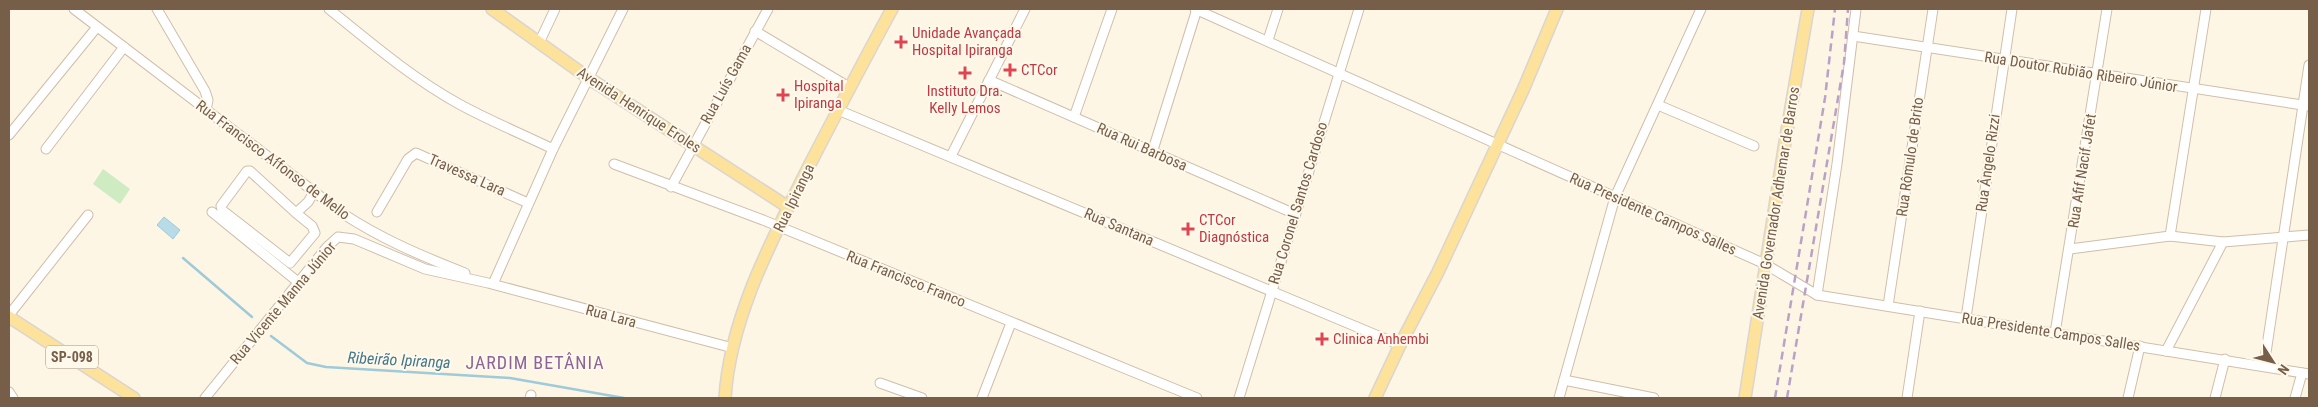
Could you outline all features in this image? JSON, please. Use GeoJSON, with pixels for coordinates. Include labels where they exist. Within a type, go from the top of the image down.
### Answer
{"type":"FeatureCollection","features":[{"type":"Feature","properties":{"kind":"main road","name":"Avenida Henrique Eroles"},"geometry":{"type":"LineString","coordinates":[[492,9],[590,79],[788,207]]}},
{"type":"Feature","properties":{"kind":"main road","name":"Rua Ipiranga"},"geometry":{"type":"LineString","coordinates":[[725,398],[733,348],[755,282],[788,207],[849,87],[892,9]]}},
{"type":"Feature","properties":{"kind":"main road"},"geometry":{"type":"LineString","coordinates":[[1375,398],[1438,272],[1498,144],[1557,9]]}},
{"type":"Feature","properties":{"kind":"main road","name":"Avenida Governador Adhemar de Barros"},"geometry":{"type":"LineString","coordinates":[[1745,398],[1808,9]]}},
{"type":"Feature","properties":{"kind":"main road","name":"SP-098"},"geometry":{"type":"LineString","coordinates":[[9,316],[134,398]]}},
{"type":"Feature","properties":{"kind":"street","name":"Rua Francisco Affonso de Mello"},"geometry":{"type":"LineString","coordinates":[[74,9],[314,192],[367,230],[420,256],[491,284]]}},
{"type":"Feature","properties":{"kind":"street"},"geometry":{"type":"LineString","coordinates":[[157,9],[205,91],[208,100],[206,110]]}},
{"type":"Feature","properties":{"kind":"street"},"geometry":{"type":"LineString","coordinates":[[329,9],[386,56],[426,83],[460,104],[553,149]]}},
{"type":"Feature","properties":{"kind":"street"},"geometry":{"type":"LineString","coordinates":[[539,43],[555,9]]}},
{"type":"Feature","properties":{"kind":"street"},"geometry":{"type":"LineString","coordinates":[[491,284],[553,149],[590,79],[623,9]]}},
{"type":"Feature","properties":{"kind":"street","name":"Rua Luís Gama"},"geometry":{"type":"LineString","coordinates":[[671,187],[768,9]]}},
{"type":"Feature","properties":{"kind":"street"},"geometry":{"type":"LineString","coordinates":[[951,156],[1025,9]]}},
{"type":"Feature","properties":{"kind":"street"},"geometry":{"type":"LineString","coordinates":[[1074,117],[1112,9]]}},
{"type":"Feature","properties":{"kind":"street"},"geometry":{"type":"LineString","coordinates":[[1152,153],[1196,9]]}},
{"type":"Feature","properties":{"kind":"street","name":"Rua Presidente Campos Salles"},"geometry":{"type":"LineString","coordinates":[[1196,9],[1766,264],[1817,295],[2306,373]]}},
{"type":"Feature","properties":{"kind":"street"},"geometry":{"type":"LineString","coordinates":[[1268,40],[1278,9]]}},
{"type":"Feature","properties":{"kind":"street","name":"Rua Coronel Santos Cardoso"},"geometry":{"type":"LineString","coordinates":[[1238,398],[1359,9]]}},
{"type":"Feature","properties":{"kind":"street"},"geometry":{"type":"LineString","coordinates":[[1559,398],[1615,197],[1701,9]]}},
{"type":"Feature","properties":{"kind":"street"},"geometry":{"type":"LineString","coordinates":[[1817,295],[1837,164],[1856,9]]}},
{"type":"Feature","properties":{"kind":"street","name":"Rua Rômulo de Brito"},"geometry":{"type":"LineString","coordinates":[[1888,306],[1933,9]]}},
{"type":"Feature","properties":{"kind":"street","name":"Rua Ângelo Rizzi"},"geometry":{"type":"LineString","coordinates":[[1966,318],[2012,9]]}},
{"type":"Feature","properties":{"kind":"street","name":"Rua Afif Nacif Jafet"},"geometry":{"type":"LineString","coordinates":[[2055,333],[2107,9]]}},
{"type":"Feature","properties":{"kind":"street"},"geometry":{"type":"LineString","coordinates":[[2170,236],[2206,9]]}},
{"type":"Feature","properties":{"kind":"street"},"geometry":{"type":"LineString","coordinates":[[9,135],[96,27]]}},
{"type":"Feature","properties":{"kind":"street"},"geometry":{"type":"LineString","coordinates":[[756,31],[849,87]]}},
{"type":"Feature","properties":{"kind":"street","name":"Rua Doutor Rubião Ribeiro Júnior"},"geometry":{"type":"LineString","coordinates":[[1853,36],[2306,106]]}},
{"type":"Feature","properties":{"kind":"street"},"geometry":{"type":"LineString","coordinates":[[46,150],[124,47]]}},
{"type":"Feature","properties":{"kind":"street"},"geometry":{"type":"LineString","coordinates":[[2264,366],[2282,239],[2306,106],[2309,65]]}},
{"type":"Feature","properties":{"kind":"street","name":"Rua Rui Barbosa"},"geometry":{"type":"LineString","coordinates":[[989,80],[1295,214]]}},
{"type":"Feature","properties":{"kind":"street"},"geometry":{"type":"LineString","coordinates":[[1658,105],[1754,146]]}},
{"type":"Feature","properties":{"kind":"street","name":"Rua Santana"},"geometry":{"type":"LineString","coordinates":[[838,110],[1400,345]]}},
{"type":"Feature","properties":{"kind":"street","name":"Travessa Lara"},"geometry":{"type":"LineString","coordinates":[[377,212],[408,159],[416,153],[528,203]]}},
{"type":"Feature","properties":{"kind":"street","name":"Rua Francisco Franco"},"geometry":{"type":"LineString","coordinates":[[614,164],[779,227],[1197,398]]}},
{"type":"Feature","properties":{"kind":"street"},"geometry":{"type":"LineString","coordinates":[[247,171],[250,171],[296,213],[312,226],[316,233],[290,263],[222,210],[221,206],[247,171]]}},
{"type":"Feature","properties":{"kind":"street"},"geometry":{"type":"LineString","coordinates":[[296,213],[308,202],[314,192]]}},
{"type":"Feature","properties":{"kind":"street"},"geometry":{"type":"LineString","coordinates":[[212,212],[298,282]]}},
{"type":"Feature","properties":{"kind":"street"},"geometry":{"type":"LineString","coordinates":[[9,316],[88,214]]}},
{"type":"Feature","properties":{"kind":"street"},"geometry":{"type":"LineString","coordinates":[[2070,249],[2170,236],[2223,242],[2282,239],[2309,235]]}},
{"type":"Feature","properties":{"kind":"street","name":"Rua Vicente Manna Júnior"},"geometry":{"type":"LineString","coordinates":[[205,398],[298,282],[332,241],[338,237],[346,236],[425,269],[491,284]]}},
{"type":"Feature","properties":{"kind":"street"},"geometry":{"type":"LineString","coordinates":[[2166,351],[2223,242]]}},
{"type":"Feature","properties":{"kind":"street","name":"Rua Lara"},"geometry":{"type":"LineString","coordinates":[[491,284],[733,348]]}},
{"type":"Feature","properties":{"kind":"street"},"geometry":{"type":"LineString","coordinates":[[1907,398],[1920,311]]}},
{"type":"Feature","properties":{"kind":"street"},"geometry":{"type":"LineString","coordinates":[[982,398],[1012,323]]}},
{"type":"Feature","properties":{"kind":"street"},"geometry":{"type":"LineString","coordinates":[[2128,398],[2140,346]]}},
{"type":"Feature","properties":{"kind":"street"},"geometry":{"type":"LineString","coordinates":[[2215,398],[2225,359]]}},
{"type":"Feature","properties":{"kind":"street"},"geometry":{"type":"LineString","coordinates":[[2295,398],[2306,373]]}},
{"type":"Feature","properties":{"kind":"street"},"geometry":{"type":"LineString","coordinates":[[1564,380],[1654,398]]}},
{"type":"Feature","properties":{"kind":"street"},"geometry":{"type":"LineString","coordinates":[[880,383],[909,396],[922,398]]}},
{"type":"Feature","properties":{"kind":"street"},"geometry":{"type":"LineString","coordinates":[[9,392],[12,398]]}},
{"type":"Feature","properties":{"kind":"green space"},"geometry":{"type":"Polygon","coordinates":[[[103,169],[130,189],[120,204],[93,184],[103,169]]]}},
{"type":"Feature","properties":{"kind":"water"},"geometry":{"type":"Polygon","coordinates":[[[164,217],[180,230],[173,239],[157,225],[164,217]]]}},
{"type":"Feature","properties":{"kind":"waterway"},"geometry":{"type":"LineString","coordinates":[[183,258],[252,317]]}},
{"type":"Feature","properties":{"kind":"waterway","name":"Ribeirão Ipiranga"},"geometry":{"type":"LineString","coordinates":[[271,336],[307,363],[326,367],[510,378],[624,398]]}},
{"type":"Feature","properties":{"kind":"railway"},"geometry":{"type":"LineString","coordinates":[[1775,398],[1825,98],[1835,9]]}},
{"type":"Feature","properties":{"kind":"railway"},"geometry":{"type":"LineString","coordinates":[[1787,398],[1844,63],[1848,9]]}},
{"type":"Feature","properties":{"kind":"place","name":"Unidade Avançada Hospital Ipiranga"},"geometry":{"type":"Point","coordinates":[901,42]}},
{"type":"Feature","properties":{"kind":"place","name":"CTCor"},"geometry":{"type":"Point","coordinates":[1010,70]}},
{"type":"Feature","properties":{"kind":"place","name":"Instituto Dra. Kelly Lemos"},"geometry":{"type":"Point","coordinates":[965,73]}},
{"type":"Feature","properties":{"kind":"place","name":"Hospital Ipiranga"},"geometry":{"type":"Point","coordinates":[783,95]}},
{"type":"Feature","properties":{"kind":"place","name":"CTCor Diagnóstica"},"geometry":{"type":"Point","coordinates":[1188,229]}},
{"type":"Feature","properties":{"kind":"place","name":"Clinica Anhembi"},"geometry":{"type":"Point","coordinates":[1322,339]}},
{"type":"Feature","properties":{"kind":"district","name":"JARDIM BETÂNIA"},"geometry":{"type":"Point","coordinates":[535,362]}}]}
